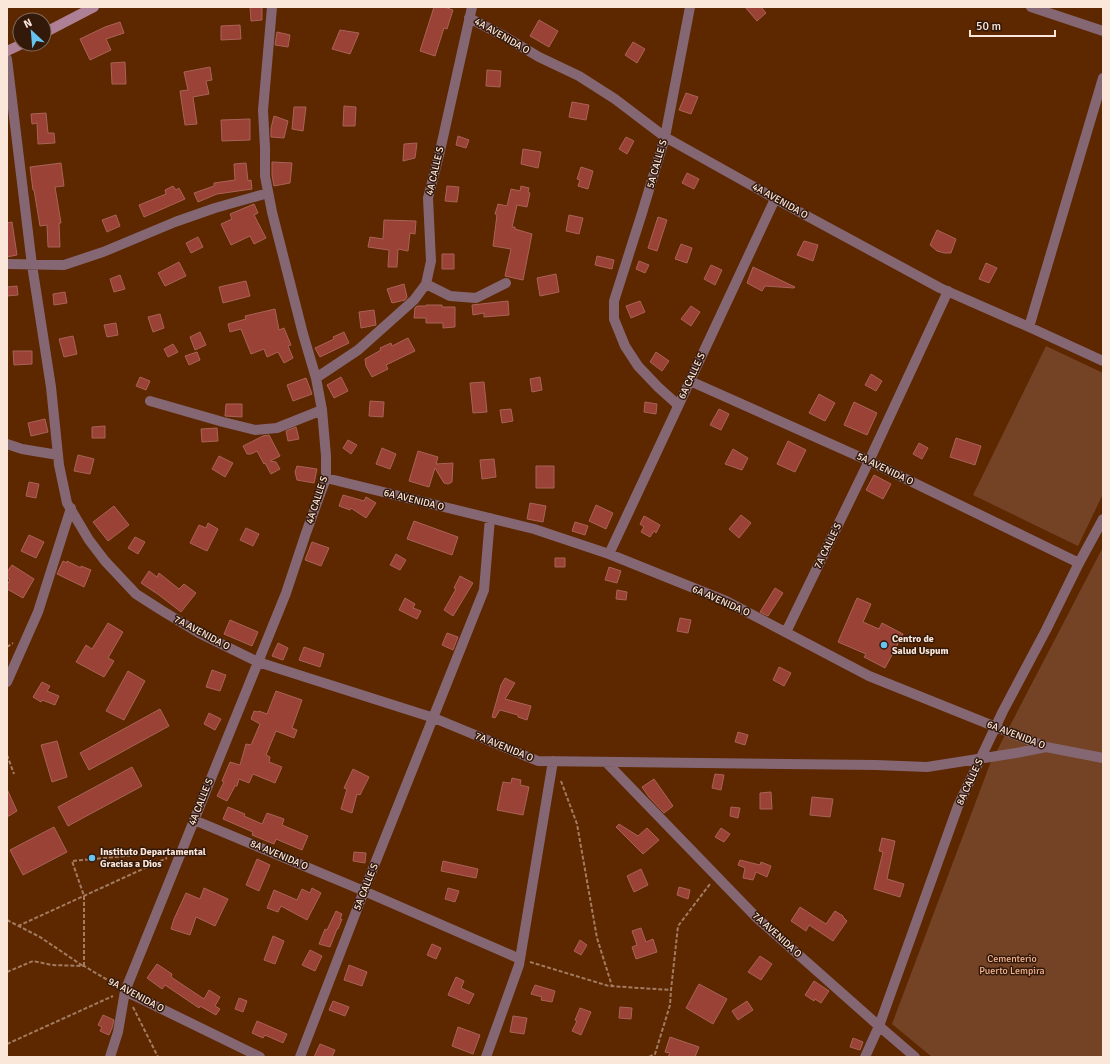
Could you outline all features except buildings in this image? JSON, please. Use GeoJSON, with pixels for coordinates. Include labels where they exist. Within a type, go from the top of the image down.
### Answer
{"type":"FeatureCollection","features":[{"type":"Feature","properties":{"kind":"street"},"geometry":{"type":"LineString","coordinates":[[52,29],[94,7]]}},
{"type":"Feature","properties":{"kind":"street"},"geometry":{"type":"LineString","coordinates":[[272,7],[263,110],[265,176],[272,212],[303,334],[316,378]]}},
{"type":"Feature","properties":{"kind":"street","name":"4A CALLE S"},"geometry":{"type":"LineString","coordinates":[[110,1057],[118,1032],[125,991],[286,593],[326,478],[326,456],[322,410],[316,378],[358,350],[414,300],[426,284],[431,261],[428,198],[472,7]]}},
{"type":"Feature","properties":{"kind":"street","name":"5A CALLE S"},"geometry":{"type":"LineString","coordinates":[[678,405],[638,366],[625,346],[614,319],[614,301],[665,137],[690,7]]}},
{"type":"Feature","properties":{"kind":"street"},"geometry":{"type":"LineString","coordinates":[[1031,7],[1103,31]]}},
{"type":"Feature","properties":{"kind":"street","name":"4A AVENIDA O"},"geometry":{"type":"LineString","coordinates":[[469,18],[502,35],[539,57],[579,76],[615,99],[665,137],[775,199],[948,291],[1103,361]]}},
{"type":"Feature","properties":{"kind":"street","name":"7A AVENIDA O"},"geometry":{"type":"LineString","coordinates":[[7,59],[32,265],[51,387],[59,465],[70,508],[89,540],[105,561],[136,594],[199,633],[258,662],[434,718],[538,761],[606,762],[757,918],[915,1057]]}},
{"type":"Feature","properties":{"kind":"street"},"geometry":{"type":"LineString","coordinates":[[1030,327],[1103,78]]}},
{"type":"Feature","properties":{"kind":"street"},"geometry":{"type":"LineString","coordinates":[[7,264],[64,265],[103,252],[175,222],[215,208],[268,193]]}},
{"type":"Feature","properties":{"kind":"street","name":"6A CALLE S"},"geometry":{"type":"LineString","coordinates":[[609,554],[775,199]]}},
{"type":"Feature","properties":{"kind":"street"},"geometry":{"type":"LineString","coordinates":[[426,284],[450,296],[476,298],[506,282]]}},
{"type":"Feature","properties":{"kind":"street","name":"7A CALLE S"},"geometry":{"type":"LineString","coordinates":[[786,632],[869,461],[948,291]]}},
{"type":"Feature","properties":{"kind":"street","name":"5A AVENIDA O"},"geometry":{"type":"LineString","coordinates":[[690,381],[869,461],[1078,563]]}},
{"type":"Feature","properties":{"kind":"street"},"geometry":{"type":"LineString","coordinates":[[150,401],[255,430],[276,428],[322,410]]}},
{"type":"Feature","properties":{"kind":"street"},"geometry":{"type":"LineString","coordinates":[[7,444],[22,449],[58,455]]}},
{"type":"Feature","properties":{"kind":"street","name":"6A AVENIDA O"},"geometry":{"type":"LineString","coordinates":[[326,478],[534,529],[609,554],[726,601],[869,676],[1046,747],[1103,758]]}},
{"type":"Feature","properties":{"kind":"street"},"geometry":{"type":"LineString","coordinates":[[7,682],[38,612],[70,508]]}},
{"type":"Feature","properties":{"kind":"street","name":"5A CALLE S"},"geometry":{"type":"LineString","coordinates":[[300,1057],[364,891],[484,590],[490,518]]}},
{"type":"Feature","properties":{"kind":"street","name":"8A CALLE S"},"geometry":{"type":"LineString","coordinates":[[865,1057],[879,1026],[958,806],[1078,563],[1103,519]]}},
{"type":"Feature","properties":{"kind":"street"},"geometry":{"type":"LineString","coordinates":[[606,762],[876,765],[927,767],[1025,752],[1046,747]]}},
{"type":"Feature","properties":{"kind":"street"},"geometry":{"type":"LineString","coordinates":[[486,1057],[519,965],[553,761]]}},
{"type":"Feature","properties":{"kind":"street","name":"8A AVENIDA O"},"geometry":{"type":"LineString","coordinates":[[194,820],[364,891],[520,959]]}},
{"type":"Feature","properties":{"kind":"street","name":"9A AVENIDA O"},"geometry":{"type":"LineString","coordinates":[[125,991],[260,1057]]}},
{"type":"Feature","properties":{"kind":"path"},"geometry":{"type":"LineString","coordinates":[[7,755],[14,774]]}},
{"type":"Feature","properties":{"kind":"path"},"geometry":{"type":"LineString","coordinates":[[553,761],[577,824],[596,938],[612,986]]}},
{"type":"Feature","properties":{"kind":"path"},"geometry":{"type":"LineString","coordinates":[[18,926],[181,851]]}},
{"type":"Feature","properties":{"kind":"path"},"geometry":{"type":"LineString","coordinates":[[84,966],[84,896],[72,861],[181,851]]}},
{"type":"Feature","properties":{"kind":"path"},"geometry":{"type":"LineString","coordinates":[[649,1057],[656,1054],[670,1006],[678,926],[716,876]]}},
{"type":"Feature","properties":{"kind":"path"},"geometry":{"type":"LineString","coordinates":[[7,920],[40,937],[84,966]]}},
{"type":"Feature","properties":{"kind":"path"},"geometry":{"type":"LineString","coordinates":[[520,959],[612,986],[671,990]]}},
{"type":"Feature","properties":{"kind":"path","name":"9A AVENIDA O"},"geometry":{"type":"LineString","coordinates":[[7,972],[33,962],[52,965],[84,966],[125,991]]}},
{"type":"Feature","properties":{"kind":"path"},"geometry":{"type":"LineString","coordinates":[[7,1044],[125,991],[158,1057]]}},
{"type":"Feature","properties":{"kind":"green space"},"geometry":{"type":"Polygon","coordinates":[[[1046,346],[1103,373],[1103,494],[1078,546],[973,495],[1046,346]]]}},
{"type":"Feature","properties":{"kind":"green space","name":"Cementerio Puerto Lempira"},"geometry":{"type":"Polygon","coordinates":[[[1103,547],[1103,1057],[932,1057],[892,1024],[990,764],[1103,547]]]}},
{"type":"Feature","properties":{"kind":"place","name":"Centro de Salud Uspum"},"geometry":{"type":"Point","coordinates":[884,645]}},
{"type":"Feature","properties":{"kind":"place","name":"Instituto Departamental Gracias a Dios"},"geometry":{"type":"Point","coordinates":[92,858]}}]}
